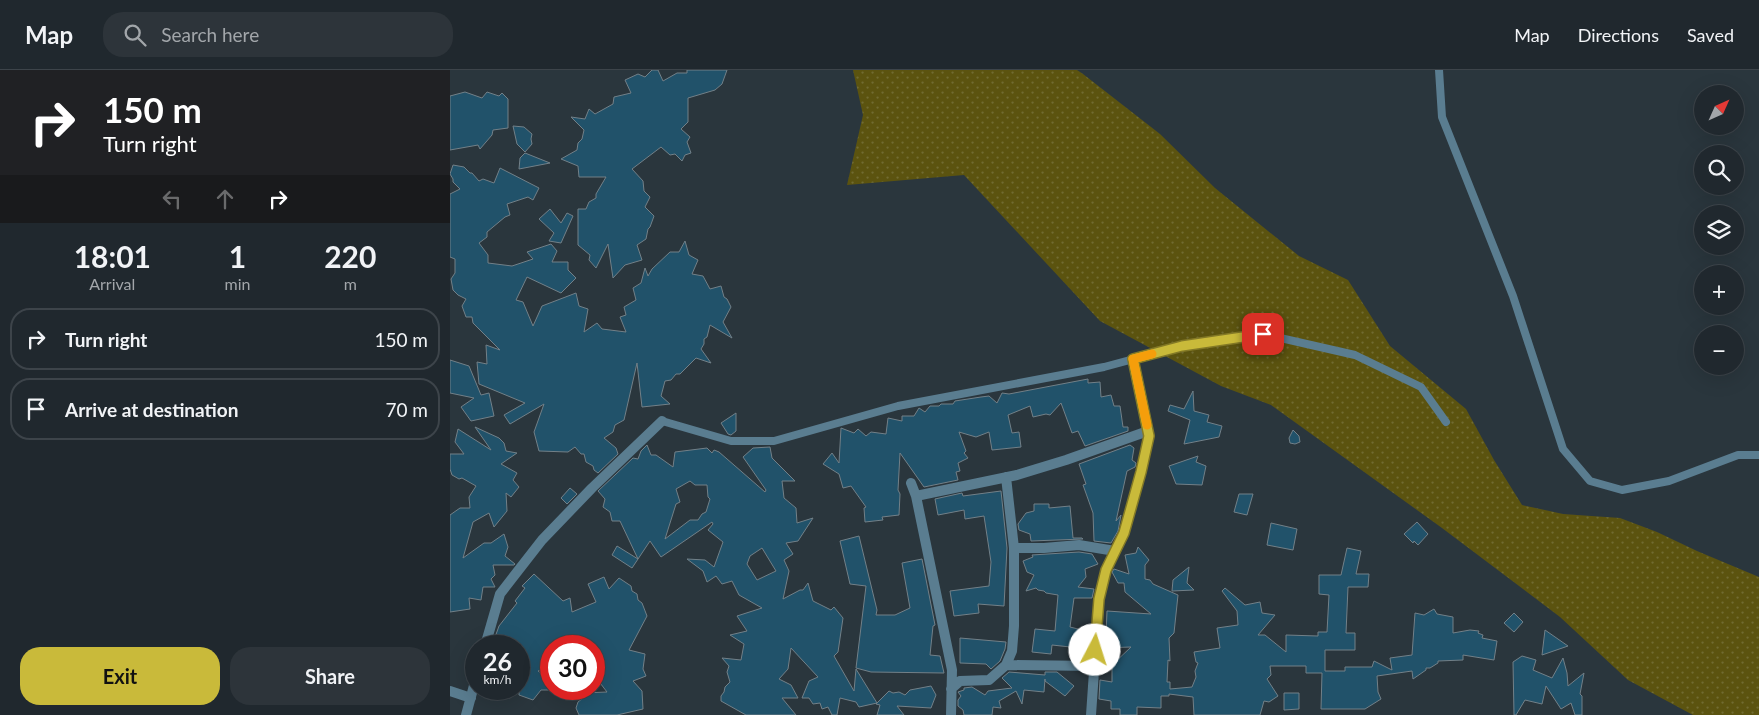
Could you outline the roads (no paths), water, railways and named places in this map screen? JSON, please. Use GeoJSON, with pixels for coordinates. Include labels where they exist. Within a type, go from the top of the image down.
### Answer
{"type":"FeatureCollection","features":[{"type":"Feature","properties":{"kind":"street"},"geometry":{"type":"LineString","coordinates":[[1091,715],[1099,599],[1106,570],[1124,533],[1149,436],[1133,359]]}},
{"type":"Feature","properties":{"kind":"street"},"geometry":{"type":"LineString","coordinates":[[488,635],[500,594],[542,540],[592,488],[662,421]]}},
{"type":"Feature","properties":{"kind":"street"},"geometry":{"type":"LineString","coordinates":[[916,496],[1006,477],[1066,460],[1148,431]]}},
{"type":"Feature","properties":{"kind":"street"},"geometry":{"type":"LineString","coordinates":[[951,689],[960,681],[989,680],[1006,666],[1012,650],[1014,626],[1014,548],[1006,477]]}},
{"type":"Feature","properties":{"kind":"street"},"geometry":{"type":"LineString","coordinates":[[911,483],[916,496],[952,670],[951,715]]}},
{"type":"Feature","properties":{"kind":"street"},"geometry":{"type":"LineString","coordinates":[[1014,548],[1079,545],[1115,551]]}},
{"type":"Feature","properties":{"kind":"street"},"geometry":{"type":"LineString","coordinates":[[1006,666],[1094,666]]}},
{"type":"Feature","properties":{"kind":"street"},"geometry":{"type":"LineString","coordinates":[[450,691],[465,696]]}},
{"type":"Feature","properties":{"kind":"street"},"geometry":{"type":"LineString","coordinates":[[466,715],[470,700]]}},
{"type":"Feature","properties":{"kind":"lane"},"geometry":{"type":"LineString","coordinates":[[1439,70],[1442,117],[1513,296],[1563,449],[1590,481],[1622,490],[1669,481],[1738,455],[1759,455]]}},
{"type":"Feature","properties":{"kind":"lane"},"geometry":{"type":"LineString","coordinates":[[662,421],[731,441],[774,441],[898,406],[1104,367],[1182,346],[1263,334],[1355,355],[1421,387],[1446,422]]}}]}
